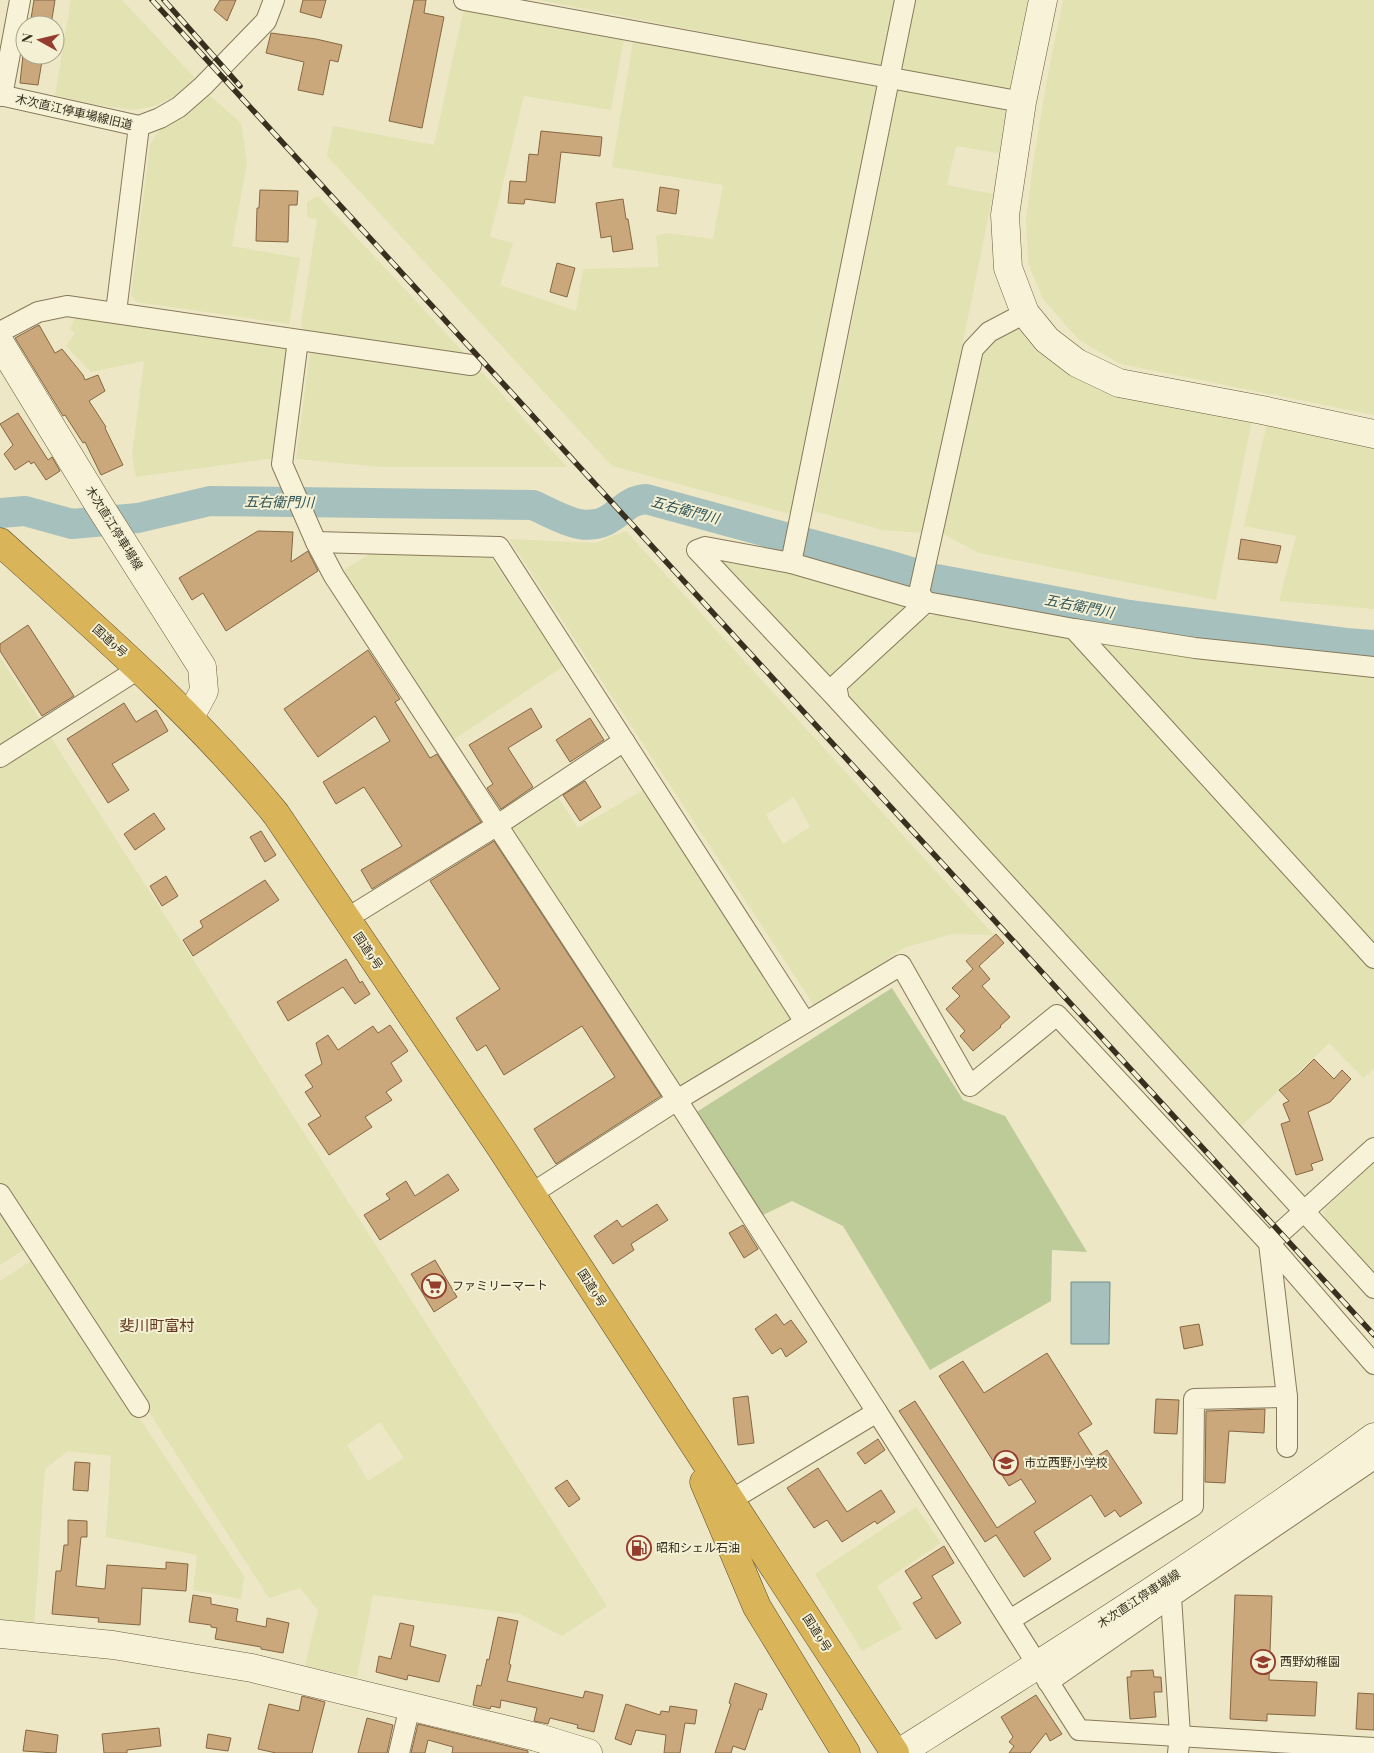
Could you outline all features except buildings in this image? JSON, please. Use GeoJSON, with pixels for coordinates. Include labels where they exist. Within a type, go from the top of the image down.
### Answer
{"type":"FeatureCollection","features":[{"type":"Feature","properties":{"kind":"highway","name":"国道9号"},"geometry":{"type":"LineString","coordinates":[[0,542],[140,668],[190,717],[243,773],[276,814],[531,1194],[897,1753]]}},
{"type":"Feature","properties":{"kind":"highway","name":"国道9号"},"geometry":{"type":"LineString","coordinates":[[674,1411],[757,1606],[846,1753]]}},
{"type":"Feature","properties":{"kind":"street"},"geometry":{"type":"LineString","coordinates":[[1,95],[20,0]]}},
{"type":"Feature","properties":{"kind":"street","name":"木次直江停車場線旧道"},"geometry":{"type":"LineString","coordinates":[[1,95],[139,126],[160,118],[179,107],[203,86],[266,21],[274,0]]}},
{"type":"Feature","properties":{"kind":"street"},"geometry":{"type":"LineString","coordinates":[[464,0],[1022,102]]}},
{"type":"Feature","properties":{"kind":"street"},"geometry":{"type":"LineString","coordinates":[[791,563],[905,0]]}},
{"type":"Feature","properties":{"kind":"street"},"geometry":{"type":"LineString","coordinates":[[1043,0],[1022,102],[1005,215],[1008,268],[1025,313],[1047,340],[1077,363],[1119,383],[1262,410],[1374,434]]}},
{"type":"Feature","properties":{"kind":"street"},"geometry":{"type":"LineString","coordinates":[[116,312],[139,126]]}},
{"type":"Feature","properties":{"kind":"street"},"geometry":{"type":"LineString","coordinates":[[0,332],[38,312],[67,306],[471,365]]}},
{"type":"Feature","properties":{"kind":"street"},"geometry":{"type":"LineString","coordinates":[[926,602],[919,593],[973,349],[989,332],[1025,313]]}},
{"type":"Feature","properties":{"kind":"street"},"geometry":{"type":"LineString","coordinates":[[298,340],[282,464],[316,542],[334,576],[677,1100],[878,1412],[1079,1730],[1179,1744],[1374,1748]]}},
{"type":"Feature","properties":{"kind":"street","name":"木次直江停車場線"},"geometry":{"type":"LineString","coordinates":[[0,343],[99,505],[202,667],[204,691],[190,717]]}},
{"type":"Feature","properties":{"kind":"street"},"geometry":{"type":"LineString","coordinates":[[316,542],[499,547],[805,1022]]}},
{"type":"Feature","properties":{"kind":"street"},"geometry":{"type":"LineString","coordinates":[[1374,667],[1195,648],[1074,629],[926,602],[791,563],[705,547],[697,550],[839,701],[1306,1211],[1374,1288]]}},
{"type":"Feature","properties":{"kind":"street"},"geometry":{"type":"LineString","coordinates":[[839,701],[836,685],[926,602]]}},
{"type":"Feature","properties":{"kind":"street"},"geometry":{"type":"LineString","coordinates":[[1074,629],[1374,958]]}},
{"type":"Feature","properties":{"kind":"street"},"geometry":{"type":"LineString","coordinates":[[0,757],[140,668]]}},
{"type":"Feature","properties":{"kind":"street"},"geometry":{"type":"LineString","coordinates":[[346,919],[496,826],[624,741]]}},
{"type":"Feature","properties":{"kind":"street"},"geometry":{"type":"LineString","coordinates":[[531,1194],[677,1100],[900,965],[970,1086],[1057,1015],[1269,1243],[1374,1364]]}},
{"type":"Feature","properties":{"kind":"street"},"geometry":{"type":"LineString","coordinates":[[1269,1243],[1374,1148]]}},
{"type":"Feature","properties":{"kind":"street"},"geometry":{"type":"LineString","coordinates":[[0,1194],[139,1407]]}},
{"type":"Feature","properties":{"kind":"street"},"geometry":{"type":"LineString","coordinates":[[1269,1243],[1287,1397],[1287,1447]]}},
{"type":"Feature","properties":{"kind":"street"},"geometry":{"type":"LineString","coordinates":[[1010,1620],[1193,1506],[1194,1399],[1287,1397]]}},
{"type":"Feature","properties":{"kind":"street"},"geometry":{"type":"LineString","coordinates":[[731,1500],[878,1412]]}},
{"type":"Feature","properties":{"kind":"street","name":"木次直江停車場線"},"geometry":{"type":"LineString","coordinates":[[897,1753],[1042,1674],[1374,1437]]}},
{"type":"Feature","properties":{"kind":"street"},"geometry":{"type":"LineString","coordinates":[[1042,1674],[1171,1597],[1374,1459]]}},
{"type":"Feature","properties":{"kind":"street"},"geometry":{"type":"LineString","coordinates":[[1171,1597],[1179,1744]]}},
{"type":"Feature","properties":{"kind":"street"},"geometry":{"type":"LineString","coordinates":[[0,1634],[113,1645],[252,1668],[410,1706],[534,1745],[588,1753]]}},
{"type":"Feature","properties":{"kind":"street"},"geometry":{"type":"LineString","coordinates":[[399,1753],[410,1706]]}},
{"type":"Feature","properties":{"kind":"green space"},"geometry":{"type":"Polygon","coordinates":[[[71,0],[122,0],[195,78],[173,97],[154,106],[134,110],[92,104],[55,95],[60,65],[65,65],[65,36],[71,0]]]}},
{"type":"Feature","properties":{"kind":"green space"},"geometry":{"type":"Polygon","coordinates":[[[539,0],[897,0],[884,67],[539,0]]]}},
{"type":"Feature","properties":{"kind":"green space"},"geometry":{"type":"Polygon","coordinates":[[[916,0],[1032,0],[1014,93],[902,71],[916,0]]]}},
{"type":"Feature","properties":{"kind":"green space"},"geometry":{"type":"Polygon","coordinates":[[[1063,0],[1374,0],[1374,415],[1121,364],[1079,340],[1043,299],[1028,263],[1026,220],[1046,84],[1063,0]]]}},
{"type":"Feature","properties":{"kind":"green space"},"geometry":{"type":"Polygon","coordinates":[[[465,3],[624,38],[611,110],[524,96],[490,237],[513,243],[500,285],[576,311],[583,269],[659,267],[656,236],[667,233],[713,239],[723,185],[612,167],[633,42],[644,35],[879,82],[794,515],[612,466],[327,156],[333,126],[434,145],[465,3]]]}},
{"type":"Feature","properties":{"kind":"green space"},"geometry":{"type":"Polygon","coordinates":[[[899,85],[1004,105],[1010,112],[1002,154],[956,146],[947,185],[993,194],[924,533],[883,530],[814,511],[899,85]]]}},
{"type":"Feature","properties":{"kind":"green space"},"geometry":{"type":"Polygon","coordinates":[[[209,95],[241,123],[247,163],[232,246],[300,258],[289,324],[136,302],[131,295],[150,144],[164,123],[180,117],[209,95]]]}},
{"type":"Feature","properties":{"kind":"green space"},"geometry":{"type":"Polygon","coordinates":[[[318,196],[467,356],[304,331],[301,324],[317,219],[307,217],[307,202],[318,196]]]}},
{"type":"Feature","properties":{"kind":"green space"},"geometry":{"type":"Polygon","coordinates":[[[77,314],[283,342],[290,350],[274,458],[136,477],[132,455],[144,361],[91,372],[66,346],[75,333],[70,329],[77,314]]]}},
{"type":"Feature","properties":{"kind":"green space"},"geometry":{"type":"Polygon","coordinates":[[[1013,325],[1023,327],[1039,350],[1249,421],[1251,425],[1216,600],[979,553],[940,532],[978,355],[986,343],[1013,325]]]}},
{"type":"Feature","properties":{"kind":"green space"},"geometry":{"type":"Polygon","coordinates":[[[310,351],[483,373],[567,467],[383,467],[296,459],[310,351]]]}},
{"type":"Feature","properties":{"kind":"green space"},"geometry":{"type":"Polygon","coordinates":[[[1267,423],[1374,444],[1374,609],[1279,601],[1296,536],[1244,526],[1267,423]]]}},
{"type":"Feature","properties":{"kind":"green space"},"geometry":{"type":"Polygon","coordinates":[[[626,531],[994,935],[952,934],[904,948],[815,1007],[509,539],[595,543],[626,531]],[[794,797],[766,815],[783,844],[810,827],[794,797]]]}},
{"type":"Feature","properties":{"kind":"green space"},"geometry":{"type":"Polygon","coordinates":[[[373,552],[491,558],[564,666],[450,742],[339,573],[373,552]]]}},
{"type":"Feature","properties":{"kind":"green space"},"geometry":{"type":"Polygon","coordinates":[[[713,556],[796,570],[911,605],[829,679],[713,556]]]}},
{"type":"Feature","properties":{"kind":"green space"},"geometry":{"type":"Polygon","coordinates":[[[936,614],[1069,636],[1374,968],[1374,1069],[1363,1078],[1329,1043],[1241,1126],[850,699],[849,687],[920,620],[936,614]]]}},
{"type":"Feature","properties":{"kind":"green space"},"geometry":{"type":"Polygon","coordinates":[[[1099,640],[1374,674],[1374,948],[1097,645],[1099,640]]]}},
{"type":"Feature","properties":{"kind":"green space"},"geometry":{"type":"Polygon","coordinates":[[[0,657],[42,723],[0,750],[0,657]]]}},
{"type":"Feature","properties":{"kind":"green space"},"geometry":{"type":"Polygon","coordinates":[[[48,733],[607,1606],[562,1636],[520,1614],[373,1595],[357,1677],[305,1666],[318,1610],[300,1588],[269,1598],[0,1181],[0,765],[48,733]],[[380,1422],[347,1445],[368,1481],[404,1458],[380,1422]]]}},
{"type":"Feature","properties":{"kind":"green space"},"geometry":{"type":"Polygon","coordinates":[[[645,789],[793,1022],[679,1095],[508,827],[556,794],[578,828],[645,789]]]}},
{"type":"Feature","properties":{"kind":"green space"},"geometry":{"type":"Polygon","coordinates":[[[892,988],[963,1100],[1005,1116],[1087,1252],[1052,1250],[1051,1301],[930,1370],[843,1226],[792,1201],[763,1215],[695,1113],[892,988]]]}},
{"type":"Feature","properties":{"kind":"green space"},"geometry":{"type":"Polygon","coordinates":[[[1374,1162],[1374,1273],[1330,1226],[1323,1211],[1374,1162]]]}},
{"type":"Feature","properties":{"kind":"green space"},"geometry":{"type":"Polygon","coordinates":[[[0,1205],[28,1247],[0,1265],[0,1205]]]}},
{"type":"Feature","properties":{"kind":"green space"},"geometry":{"type":"Polygon","coordinates":[[[34,1259],[244,1576],[241,1599],[193,1590],[197,1555],[106,1537],[111,1456],[68,1451],[45,1469],[34,1625],[0,1620],[0,1281],[34,1259]]]}},
{"type":"Feature","properties":{"kind":"green space"},"geometry":{"type":"Polygon","coordinates":[[[916,1507],[941,1543],[877,1586],[902,1629],[862,1651],[815,1574],[916,1507]]]}},
{"type":"Feature","properties":{"kind":"water"},"geometry":{"type":"Polygon","coordinates":[[[1071,1282],[1110,1282],[1109,1344],[1071,1344],[1071,1282]]]}},
{"type":"Feature","properties":{"kind":"waterway","name":"五右衛門川"},"geometry":{"type":"LineString","coordinates":[[0,513],[25,511],[72,524],[138,518],[210,501],[533,505],[562,519],[592,525],[612,517],[631,503],[646,499],[931,578],[1129,615],[1374,645]]}},
{"type":"Feature","properties":{"kind":"railway"},"geometry":{"type":"LineString","coordinates":[[152,0],[1374,1335]]}},
{"type":"Feature","properties":{"kind":"railway"},"geometry":{"type":"LineString","coordinates":[[164,0],[240,86]]}},
{"type":"Feature","properties":{"kind":"place","name":"ファミリーマート"},"geometry":{"type":"Point","coordinates":[434,1286]}},
{"type":"Feature","properties":{"kind":"place","name":"市立西野小学校"},"geometry":{"type":"Point","coordinates":[1006,1463]}},
{"type":"Feature","properties":{"kind":"place","name":"昭和シェル石油"},"geometry":{"type":"Point","coordinates":[639,1548]}},
{"type":"Feature","properties":{"kind":"place","name":"西野幼稚園"},"geometry":{"type":"Point","coordinates":[1263,1662]}},
{"type":"Feature","properties":{"kind":"district","name":"斐川町富村"},"geometry":{"type":"Point","coordinates":[157,1326]}}]}
